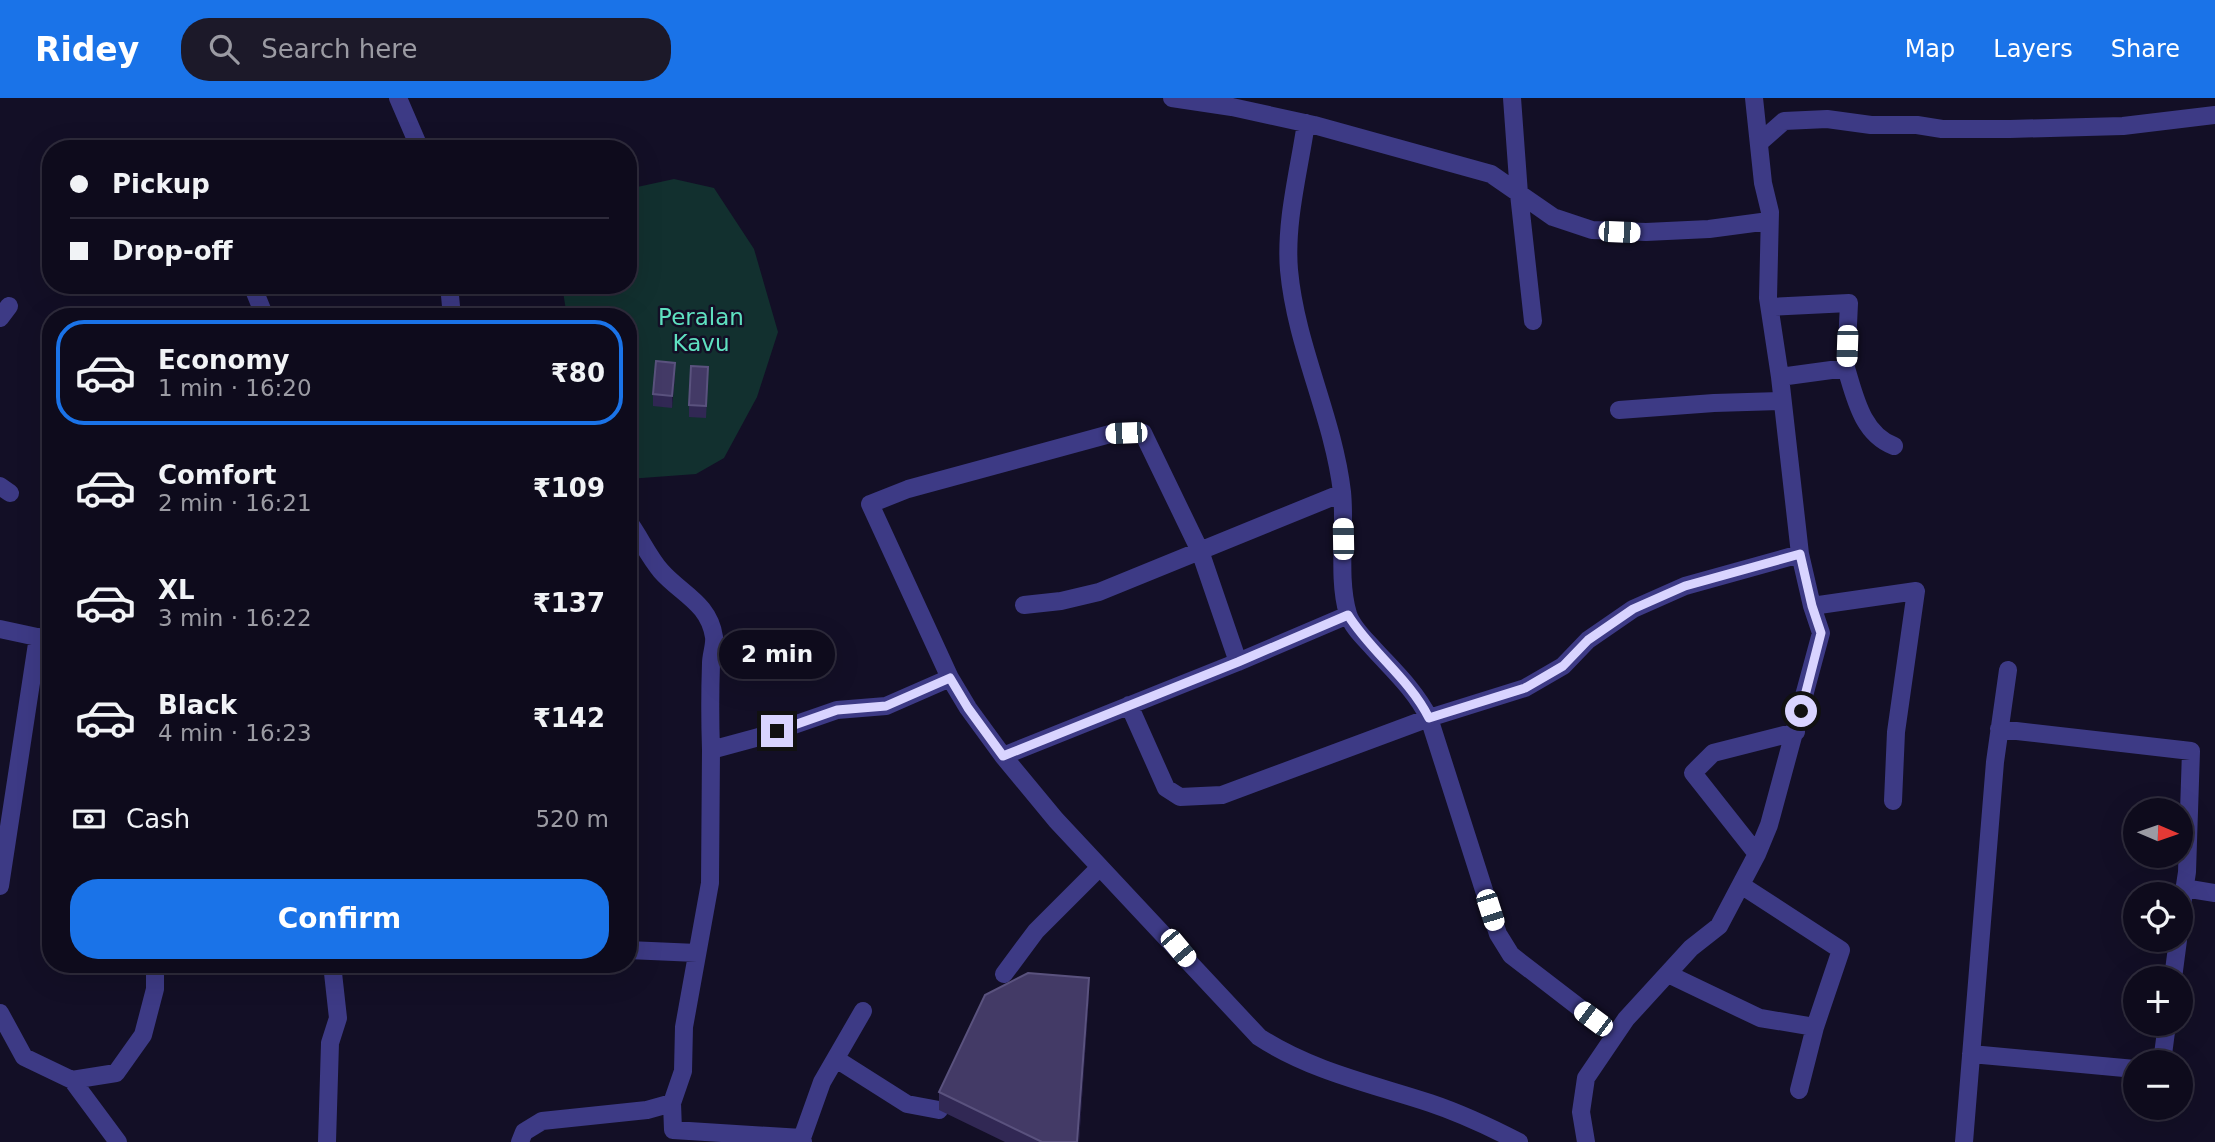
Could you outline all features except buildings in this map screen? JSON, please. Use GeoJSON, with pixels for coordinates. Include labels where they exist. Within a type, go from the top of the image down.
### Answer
{"type":"FeatureCollection","features":[{"type":"Feature","properties":{"kind":"street"},"geometry":{"type":"LineString","coordinates":[[397,98],[416,140]]}},
{"type":"Feature","properties":{"kind":"street"},"geometry":{"type":"LineString","coordinates":[[1172,98],[1232,107],[1306,123],[1491,174],[1553,217],[1592,230],[1659,232],[1709,229],[1769,220]]}},
{"type":"Feature","properties":{"kind":"street"},"geometry":{"type":"LineString","coordinates":[[1512,98],[1533,321]]}},
{"type":"Feature","properties":{"kind":"street"},"geometry":{"type":"LineString","coordinates":[[1586,1142],[1581,1112],[1586,1078],[1626,1019],[1691,948],[1719,926],[1758,853],[1769,825],[1796,732],[1821,633],[1800,554],[1770,307],[1770,212],[1763,183],[1754,98]]}},
{"type":"Feature","properties":{"kind":"street"},"geometry":{"type":"LineString","coordinates":[[1759,143],[1784,121],[1827,119],[1871,125],[1917,125],[1942,129],[2010,129],[2123,126],[2215,115]]}},
{"type":"Feature","properties":{"kind":"street"},"geometry":{"type":"LineString","coordinates":[[1306,123],[1288,238],[1289,272],[1303,346],[1324,413],[1342,493],[1344,586],[1348,615],[1359,632],[1421,701],[1429,718],[1498,934],[1511,955],[1615,1035]]}},
{"type":"Feature","properties":{"kind":"street"},"geometry":{"type":"LineString","coordinates":[[1770,307],[1849,303],[1846,368],[1860,415],[1885,443],[1894,446]]}},
{"type":"Feature","properties":{"kind":"street"},"geometry":{"type":"LineString","coordinates":[[1780,377],[1846,368]]}},
{"type":"Feature","properties":{"kind":"street"},"geometry":{"type":"LineString","coordinates":[[1619,410],[1782,401]]}},
{"type":"Feature","properties":{"kind":"street"},"geometry":{"type":"LineString","coordinates":[[1238,662],[1200,551],[1143,433],[1110,434],[908,489],[870,504],[950,678],[1003,756],[1056,820],[1259,1037],[1283,1053],[1441,1107],[1518,1142]]}},
{"type":"Feature","properties":{"kind":"street"},"geometry":{"type":"LineString","coordinates":[[1024,605],[1061,601],[1098,592],[1342,493]]}},
{"type":"Feature","properties":{"kind":"street"},"geometry":{"type":"LineString","coordinates":[[637,533],[663,573],[700,604],[715,639],[711,652],[710,686],[710,883],[684,1027],[683,1071],[672,1103],[673,1130],[803,1140],[822,1082],[863,1011]]}},
{"type":"Feature","properties":{"kind":"street"},"geometry":{"type":"LineString","coordinates":[[1129,705],[1166,788],[1180,797],[1222,795],[1429,718],[1525,688],[1563,666],[1588,640],[1633,609],[1674,590],[1800,554]]}},
{"type":"Feature","properties":{"kind":"street"},"geometry":{"type":"LineString","coordinates":[[1812,606],[1916,591],[1896,732],[1893,801]]}},
{"type":"Feature","properties":{"kind":"street"},"geometry":{"type":"LineString","coordinates":[[1003,756],[1348,615]]}},
{"type":"Feature","properties":{"kind":"street"},"geometry":{"type":"LineString","coordinates":[[0,629],[42,638]]}},
{"type":"Feature","properties":{"kind":"street"},"geometry":{"type":"LineString","coordinates":[[0,886],[42,649]]}},
{"type":"Feature","properties":{"kind":"street"},"geometry":{"type":"LineString","coordinates":[[1964,1142],[1999,729],[2008,670]]}},
{"type":"Feature","properties":{"kind":"street"},"geometry":{"type":"LineString","coordinates":[[711,750],[759,737],[837,710],[886,706],[950,678]]}},
{"type":"Feature","properties":{"kind":"street"},"geometry":{"type":"LineString","coordinates":[[1999,729],[2191,751],[2184,882]]}},
{"type":"Feature","properties":{"kind":"street"},"geometry":{"type":"LineString","coordinates":[[1758,853],[1693,773],[1713,753],[1796,732]]}},
{"type":"Feature","properties":{"kind":"street"},"geometry":{"type":"LineString","coordinates":[[1004,974],[1036,931],[1100,867]]}},
{"type":"Feature","properties":{"kind":"street"},"geometry":{"type":"LineString","coordinates":[[1741,885],[1841,950],[1815,1027],[1799,1090]]}},
{"type":"Feature","properties":{"kind":"street"},"geometry":{"type":"LineString","coordinates":[[2193,889],[2215,893]]}},
{"type":"Feature","properties":{"kind":"street"},"geometry":{"type":"LineString","coordinates":[[637,950],[697,953]]}},
{"type":"Feature","properties":{"kind":"street"},"geometry":{"type":"LineString","coordinates":[[72,1080],[116,1073],[143,1035],[155,989],[155,973]]}},
{"type":"Feature","properties":{"kind":"street"},"geometry":{"type":"LineString","coordinates":[[327,1142],[330,1043],[338,1018],[333,973]]}},
{"type":"Feature","properties":{"kind":"street"},"geometry":{"type":"LineString","coordinates":[[1668,974],[1760,1018],[1815,1027]]}},
{"type":"Feature","properties":{"kind":"street"},"geometry":{"type":"LineString","coordinates":[[0,1013],[24,1057],[72,1080],[118,1142]]}},
{"type":"Feature","properties":{"kind":"street"},"geometry":{"type":"LineString","coordinates":[[1971,1054],[2123,1068]]}},
{"type":"Feature","properties":{"kind":"street"},"geometry":{"type":"LineString","coordinates":[[836,1059],[907,1104],[939,1110]]}},
{"type":"Feature","properties":{"kind":"street"},"geometry":{"type":"LineString","coordinates":[[520,1142],[524,1132],[542,1121],[647,1110],[672,1103]]}},
{"type":"Feature","properties":{"kind":"green space","name":"Peralan Kavu"},"geometry":{"type":"Polygon","coordinates":[[[674,179],[714,188],[754,249],[778,332],[757,397],[724,458],[696,474],[637,478],[637,308],[566,308],[563,294],[637,294],[637,187],[674,179]]]}},
{"type":"Feature","properties":{"kind":"route"},"geometry":{"type":"LineString","coordinates":[[777,731],[837,710],[886,706],[950,678],[1003,756],[1348,615],[1359,632],[1421,701],[1429,718],[1525,688],[1563,666],[1588,640],[1633,609],[1685,586],[1800,554],[1821,633],[1801,711]]}}]}
